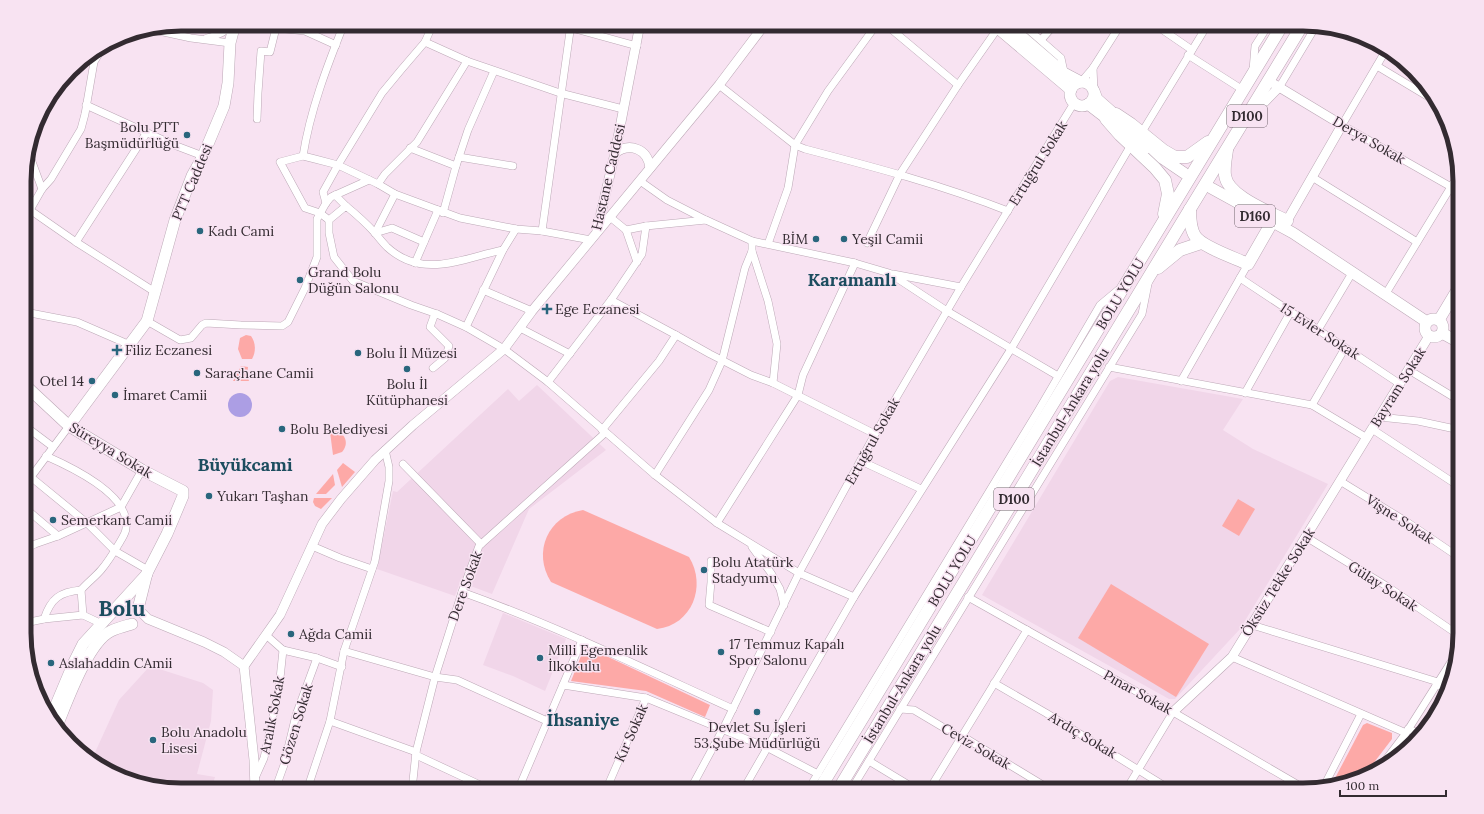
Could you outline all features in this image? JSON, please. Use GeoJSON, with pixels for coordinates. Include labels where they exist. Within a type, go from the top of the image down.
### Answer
{"type":"FeatureCollection","features":[{"type":"Feature","properties":{"kind":"highway","name":"BOLU YOLU"},"geometry":{"type":"LineString","coordinates":[[823,783],[1279,31]]}},
{"type":"Feature","properties":{"kind":"highway","name":"İstanbul-Ankara yolu"},"geometry":{"type":"LineString","coordinates":[[842,783],[1240,127],[1274,84],[1300,31]]}},
{"type":"Feature","properties":{"kind":"highway"},"geometry":{"type":"LineString","coordinates":[[1111,116],[1142,132],[1169,155],[1182,158],[1192,154],[1214,137]]}},
{"type":"Feature","properties":{"kind":"highway"},"geometry":{"type":"LineString","coordinates":[[1111,116],[1131,145],[1156,168],[1167,184],[1168,199],[1162,223]]}},
{"type":"Feature","properties":{"kind":"highway"},"geometry":{"type":"LineString","coordinates":[[1190,209],[1190,222],[1192,229],[1195,236],[1201,243],[1248,264],[1280,224],[1240,196],[1229,186],[1224,174],[1228,147]]}},
{"type":"Feature","properties":{"kind":"highway"},"geometry":{"type":"LineString","coordinates":[[1150,274],[1180,250],[1201,243]]}},
{"type":"Feature","properties":{"kind":"main road","name":"PTT Caddesi"},"geometry":{"type":"LineString","coordinates":[[148,321],[175,220],[192,176],[224,106],[228,83],[230,43],[233,31]]}},
{"type":"Feature","properties":{"kind":"main road","name":"Hastane Caddesi"},"geometry":{"type":"LineString","coordinates":[[244,666],[280,615],[322,524],[345,494],[385,450],[504,348],[532,311],[594,236],[614,153],[639,31]]}},
{"type":"Feature","properties":{"kind":"main road"},"geometry":{"type":"LineString","coordinates":[[594,236],[719,85],[760,31]]}},
{"type":"Feature","properties":{"kind":"main road"},"geometry":{"type":"LineString","coordinates":[[1006,31],[1071,90]]}},
{"type":"Feature","properties":{"kind":"main road"},"geometry":{"type":"LineString","coordinates":[[1007,31],[1064,73],[1088,84],[1094,91],[1096,99],[1124,131],[1171,168],[1184,175]]}},
{"type":"Feature","properties":{"kind":"main road"},"geometry":{"type":"LineString","coordinates":[[1081,82],[1074,85],[1071,90],[1070,95],[1074,103],[1080,106],[1088,104],[1093,98],[1094,91]]}},
{"type":"Feature","properties":{"kind":"main road","name":"Derya Sokak"},"geometry":{"type":"LineString","coordinates":[[1274,84],[1342,125]]}},
{"type":"Feature","properties":{"kind":"main road"},"geometry":{"type":"LineString","coordinates":[[1088,104],[1111,116]]}},
{"type":"Feature","properties":{"kind":"main road"},"geometry":{"type":"LineString","coordinates":[[1280,224],[1312,177],[1342,125]]}},
{"type":"Feature","properties":{"kind":"main road"},"geometry":{"type":"LineString","coordinates":[[614,153],[624,148],[635,148],[645,154],[650,168]]}},
{"type":"Feature","properties":{"kind":"main road","name":"D160"},"geometry":{"type":"LineString","coordinates":[[1210,190],[1280,224],[1352,273]]}},
{"type":"Feature","properties":{"kind":"main road"},"geometry":{"type":"LineString","coordinates":[[603,203],[605,212],[610,217]]}},
{"type":"Feature","properties":{"kind":"main road"},"geometry":{"type":"LineString","coordinates":[[1352,273],[1427,322]]}},
{"type":"Feature","properties":{"kind":"main road"},"geometry":{"type":"LineString","coordinates":[[1439,320],[1453,297]]}},
{"type":"Feature","properties":{"kind":"main road"},"geometry":{"type":"LineString","coordinates":[[1433,319],[1439,320],[1443,325],[1442,333],[1437,337],[1430,336],[1425,331],[1427,322],[1433,319]]}},
{"type":"Feature","properties":{"kind":"main road"},"geometry":{"type":"LineString","coordinates":[[69,426],[148,321]]}},
{"type":"Feature","properties":{"kind":"main road"},"geometry":{"type":"LineString","coordinates":[[1442,333],[1453,339]]}},
{"type":"Feature","properties":{"kind":"main road","name":"Bayram Sokak"},"geometry":{"type":"LineString","coordinates":[[1367,438],[1430,336]]}},
{"type":"Feature","properties":{"kind":"main road","name":"Süreyya Sokak"},"geometry":{"type":"LineString","coordinates":[[31,391],[69,426],[142,470],[183,491],[184,496],[148,572]]}},
{"type":"Feature","properties":{"kind":"main road","name":"Öksüz Tekke Sokak"},"geometry":{"type":"LineString","coordinates":[[1173,712],[1232,657],[1367,438]]}},
{"type":"Feature","properties":{"kind":"main road"},"geometry":{"type":"LineString","coordinates":[[53,711],[83,644],[148,572]]}},
{"type":"Feature","properties":{"kind":"main road"},"geometry":{"type":"LineString","coordinates":[[148,572],[138,609],[137,619],[132,624],[124,625],[117,620],[115,612],[118,605],[124,601],[131,602],[137,606],[138,609],[148,619],[211,645],[244,666],[255,783]]}},
{"type":"Feature","properties":{"kind":"main road"},"geometry":{"type":"LineString","coordinates":[[59,721],[89,654],[101,639],[110,631],[148,619]]}},
{"type":"Feature","properties":{"kind":"street"},"geometry":{"type":"LineString","coordinates":[[205,39],[225,31]]}},
{"type":"Feature","properties":{"kind":"street"},"geometry":{"type":"LineString","coordinates":[[257,119],[261,52],[270,52],[275,31]]}},
{"type":"Feature","properties":{"kind":"street"},"geometry":{"type":"LineString","coordinates":[[305,31],[336,45]]}},
{"type":"Feature","properties":{"kind":"street"},"geometry":{"type":"LineString","coordinates":[[303,156],[306,136],[320,90],[341,31]]}},
{"type":"Feature","properties":{"kind":"street"},"geometry":{"type":"LineString","coordinates":[[326,203],[323,192],[338,165],[382,93],[425,42],[430,31]]}},
{"type":"Feature","properties":{"kind":"street"},"geometry":{"type":"LineString","coordinates":[[542,231],[569,31]]}},
{"type":"Feature","properties":{"kind":"street"},"geometry":{"type":"LineString","coordinates":[[587,31],[637,46]]}},
{"type":"Feature","properties":{"kind":"street"},"geometry":{"type":"LineString","coordinates":[[768,244],[788,188],[795,145],[828,91],[872,31]]}},
{"type":"Feature","properties":{"kind":"street"},"geometry":{"type":"LineString","coordinates":[[893,31],[958,85]]}},
{"type":"Feature","properties":{"kind":"street"},"geometry":{"type":"LineString","coordinates":[[867,243],[900,174],[995,31]]}},
{"type":"Feature","properties":{"kind":"street"},"geometry":{"type":"LineString","coordinates":[[1030,31],[1061,58],[1064,73]]}},
{"type":"Feature","properties":{"kind":"street"},"geometry":{"type":"LineString","coordinates":[[1041,40],[1049,31]]}},
{"type":"Feature","properties":{"kind":"street"},"geometry":{"type":"LineString","coordinates":[[1081,82],[1093,68],[1117,31]]}},
{"type":"Feature","properties":{"kind":"street"},"geometry":{"type":"LineString","coordinates":[[1163,31],[1243,90]]}},
{"type":"Feature","properties":{"kind":"street"},"geometry":{"type":"LineString","coordinates":[[1142,132],[1204,31]]}},
{"type":"Feature","properties":{"kind":"street"},"geometry":{"type":"LineString","coordinates":[[1253,75],[1255,46],[1265,31]]}},
{"type":"Feature","properties":{"kind":"street"},"geometry":{"type":"LineString","coordinates":[[1274,84],[1312,31]]}},
{"type":"Feature","properties":{"kind":"street"},"geometry":{"type":"LineString","coordinates":[[163,32],[191,38],[230,43]]}},
{"type":"Feature","properties":{"kind":"street"},"geometry":{"type":"LineString","coordinates":[[425,42],[467,61],[494,71],[560,93],[623,108]]}},
{"type":"Feature","properties":{"kind":"street"},"geometry":{"type":"LineString","coordinates":[[1342,125],[1384,54]]}},
{"type":"Feature","properties":{"kind":"street"},"geometry":{"type":"LineString","coordinates":[[31,206],[42,189],[51,179],[80,129],[94,62],[97,57]]}},
{"type":"Feature","properties":{"kind":"street"},"geometry":{"type":"LineString","coordinates":[[378,184],[385,174],[417,142],[467,61]]}},
{"type":"Feature","properties":{"kind":"street"},"geometry":{"type":"LineString","coordinates":[[1377,66],[1425,95]]}},
{"type":"Feature","properties":{"kind":"street"},"geometry":{"type":"LineString","coordinates":[[1093,68],[1094,91]]}},
{"type":"Feature","properties":{"kind":"street"},"geometry":{"type":"LineString","coordinates":[[415,263],[440,211],[468,130],[494,71]]}},
{"type":"Feature","properties":{"kind":"street"},"geometry":{"type":"LineString","coordinates":[[719,85],[795,145],[805,150],[900,174],[978,199],[1008,211]]}},
{"type":"Feature","properties":{"kind":"street","name":"Ertuğrul Sokak"},"geometry":{"type":"LineString","coordinates":[[694,783],[723,729],[799,573],[875,434],[961,287],[1074,103]]}},
{"type":"Feature","properties":{"kind":"street"},"geometry":{"type":"LineString","coordinates":[[86,105],[202,156]]}},
{"type":"Feature","properties":{"kind":"street","name":"Derya Sokak"},"geometry":{"type":"LineString","coordinates":[[1342,125],[1451,187]]}},
{"type":"Feature","properties":{"kind":"street"},"geometry":{"type":"LineString","coordinates":[[76,242],[146,132]]}},
{"type":"Feature","properties":{"kind":"street"},"geometry":{"type":"LineString","coordinates":[[747,783],[854,597],[1011,349],[1131,145]]}},
{"type":"Feature","properties":{"kind":"street"},"geometry":{"type":"LineString","coordinates":[[410,148],[456,166]]}},
{"type":"Feature","properties":{"kind":"street"},"geometry":{"type":"LineString","coordinates":[[329,220],[305,208],[280,162],[303,156],[338,165],[378,184],[395,194],[460,218],[516,229],[594,236]]}},
{"type":"Feature","properties":{"kind":"street"},"geometry":{"type":"LineString","coordinates":[[459,157],[513,166]]}},
{"type":"Feature","properties":{"kind":"street"},"geometry":{"type":"LineString","coordinates":[[32,162],[42,189]]}},
{"type":"Feature","properties":{"kind":"street"},"geometry":{"type":"LineString","coordinates":[[1312,177],[1417,242]]}},
{"type":"Feature","properties":{"kind":"street"},"geometry":{"type":"LineString","coordinates":[[148,321],[180,340],[192,338],[206,322],[282,326],[288,322],[305,288],[317,257],[319,216],[326,203],[334,195],[369,180]]}},
{"type":"Feature","properties":{"kind":"street"},"geometry":{"type":"LineString","coordinates":[[640,181],[667,200],[752,241],[855,263],[889,273],[961,287]]}},
{"type":"Feature","properties":{"kind":"street"},"geometry":{"type":"LineString","coordinates":[[1385,295],[1453,184]]}},
{"type":"Feature","properties":{"kind":"street"},"geometry":{"type":"LineString","coordinates":[[375,233],[395,194]]}},
{"type":"Feature","properties":{"kind":"street"},"geometry":{"type":"LineString","coordinates":[[334,195],[360,217],[387,247],[402,259],[422,264],[445,264],[465,261],[482,254],[504,250]]}},
{"type":"Feature","properties":{"kind":"street"},"geometry":{"type":"LineString","coordinates":[[329,220],[346,206]]}},
{"type":"Feature","properties":{"kind":"street"},"geometry":{"type":"LineString","coordinates":[[31,213],[155,292]]}},
{"type":"Feature","properties":{"kind":"street"},"geometry":{"type":"LineString","coordinates":[[610,217],[626,230],[637,262]]}},
{"type":"Feature","properties":{"kind":"street"},"geometry":{"type":"LineString","coordinates":[[329,220],[329,233],[334,257],[353,281],[411,305],[438,314],[466,327],[504,348],[548,382],[655,475],[717,523],[799,573],[854,597]]}},
{"type":"Feature","properties":{"kind":"street"},"geometry":{"type":"LineString","coordinates":[[626,230],[646,226],[706,220]]}},
{"type":"Feature","properties":{"kind":"street"},"geometry":{"type":"LineString","coordinates":[[548,382],[611,300],[637,262],[642,254],[646,226]]}},
{"type":"Feature","properties":{"kind":"street"},"geometry":{"type":"LineString","coordinates":[[375,233],[392,228],[424,242]]}},
{"type":"Feature","properties":{"kind":"street"},"geometry":{"type":"LineString","coordinates":[[466,327],[483,290],[516,229]]}},
{"type":"Feature","properties":{"kind":"street"},"geometry":{"type":"LineString","coordinates":[[752,241],[752,251],[768,301],[777,344],[773,382]]}},
{"type":"Feature","properties":{"kind":"street"},"geometry":{"type":"LineString","coordinates":[[655,475],[709,390],[722,361],[745,268],[752,251]]}},
{"type":"Feature","properties":{"kind":"street"},"geometry":{"type":"LineString","coordinates":[[717,523],[798,395],[803,375],[855,263]]}},
{"type":"Feature","properties":{"kind":"street"},"geometry":{"type":"LineString","coordinates":[[1181,381],[1248,264]]}},
{"type":"Feature","properties":{"kind":"street"},"geometry":{"type":"LineString","coordinates":[[889,273],[947,312],[1058,376]]}},
{"type":"Feature","properties":{"kind":"street"},"geometry":{"type":"LineString","coordinates":[[1318,330],[1352,273]]}},
{"type":"Feature","properties":{"kind":"street"},"geometry":{"type":"LineString","coordinates":[[855,783],[1142,314],[1150,274]]}},
{"type":"Feature","properties":{"kind":"street","name":"15 Evler Sokak"},"geometry":{"type":"LineString","coordinates":[[1240,278],[1400,384]]}},
{"type":"Feature","properties":{"kind":"street"},"geometry":{"type":"LineString","coordinates":[[812,783],[1100,305],[1128,282]]}},
{"type":"Feature","properties":{"kind":"street"},"geometry":{"type":"LineString","coordinates":[[483,290],[532,311]]}},
{"type":"Feature","properties":{"kind":"street"},"geometry":{"type":"LineString","coordinates":[[611,300],[722,361],[751,375],[773,382],[875,434]]}},
{"type":"Feature","properties":{"kind":"street"},"geometry":{"type":"LineString","coordinates":[[1245,393],[1290,311]]}},
{"type":"Feature","properties":{"kind":"street"},"geometry":{"type":"LineString","coordinates":[[31,313],[77,322],[130,345]]}},
{"type":"Feature","properties":{"kind":"street"},"geometry":{"type":"LineString","coordinates":[[433,368],[445,358],[449,346],[430,327],[434,316],[438,314]]}},
{"type":"Feature","properties":{"kind":"street"},"geometry":{"type":"LineString","coordinates":[[520,328],[570,354]]}},
{"type":"Feature","properties":{"kind":"street","name":"Dere Sokak"},"geometry":{"type":"LineString","coordinates":[[413,783],[416,754],[435,677],[462,592],[481,544],[603,431],[659,361],[676,335]]}},
{"type":"Feature","properties":{"kind":"street"},"geometry":{"type":"LineString","coordinates":[[1312,405],[1345,348]]}},
{"type":"Feature","properties":{"kind":"street"},"geometry":{"type":"LineString","coordinates":[[1110,368],[1312,405],[1367,438]]}},
{"type":"Feature","properties":{"kind":"street"},"geometry":{"type":"LineString","coordinates":[[1408,370],[1453,397]]}},
{"type":"Feature","properties":{"kind":"street"},"geometry":{"type":"LineString","coordinates":[[1379,417],[1418,421],[1453,428]]}},
{"type":"Feature","properties":{"kind":"street"},"geometry":{"type":"LineString","coordinates":[[69,426],[46,456],[32,478],[87,523],[115,551],[148,572]]}},
{"type":"Feature","properties":{"kind":"street"},"geometry":{"type":"LineString","coordinates":[[1372,429],[1453,482]]}},
{"type":"Feature","properties":{"kind":"street"},"geometry":{"type":"LineString","coordinates":[[31,430],[53,447]]}},
{"type":"Feature","properties":{"kind":"street"},"geometry":{"type":"LineString","coordinates":[[310,783],[330,721],[344,651],[372,569],[389,481],[389,467],[385,450]]}},
{"type":"Feature","properties":{"kind":"street"},"geometry":{"type":"LineString","coordinates":[[44,619],[47,610],[55,598],[68,591],[81,590],[100,571],[115,551],[126,530],[127,517],[121,507],[103,487],[66,464],[46,456]]}},
{"type":"Feature","properties":{"kind":"street"},"geometry":{"type":"LineString","coordinates":[[861,461],[922,489]]}},
{"type":"Feature","properties":{"kind":"street"},"geometry":{"type":"LineString","coordinates":[[403,464],[481,544]]}},
{"type":"Feature","properties":{"kind":"street"},"geometry":{"type":"LineString","coordinates":[[31,546],[58,536],[121,507],[142,470]]}},
{"type":"Feature","properties":{"kind":"street","name":"Vişne Sokak"},"geometry":{"type":"LineString","coordinates":[[1340,480],[1453,553]]}},
{"type":"Feature","properties":{"kind":"street"},"geometry":{"type":"LineString","coordinates":[[31,513],[58,536]]}},
{"type":"Feature","properties":{"kind":"street","name":"Gülay Sokak"},"geometry":{"type":"LineString","coordinates":[[1306,537],[1388,588],[1453,631]]}},
{"type":"Feature","properties":{"kind":"street"},"geometry":{"type":"LineString","coordinates":[[749,543],[777,583],[784,605]]}},
{"type":"Feature","properties":{"kind":"street"},"geometry":{"type":"LineString","coordinates":[[312,546],[372,569]]}},
{"type":"Feature","properties":{"kind":"street"},"geometry":{"type":"LineString","coordinates":[[711,561],[709,605],[771,632]]}},
{"type":"Feature","properties":{"kind":"street"},"geometry":{"type":"LineString","coordinates":[[81,590],[83,615]]}},
{"type":"Feature","properties":{"kind":"street"},"geometry":{"type":"LineString","coordinates":[[462,592],[504,607],[582,640],[732,709]]}},
{"type":"Feature","properties":{"kind":"street","name":"Pınar Sokak"},"geometry":{"type":"LineString","coordinates":[[968,597],[1173,712],[1295,783]]}},
{"type":"Feature","properties":{"kind":"street"},"geometry":{"type":"LineString","coordinates":[[31,622],[83,615],[102,624]]}},
{"type":"Feature","properties":{"kind":"street"},"geometry":{"type":"LineString","coordinates":[[1252,625],[1437,683],[1443,686]]}},
{"type":"Feature","properties":{"kind":"street"},"geometry":{"type":"LineString","coordinates":[[933,783],[1027,630]]}},
{"type":"Feature","properties":{"kind":"street"},"geometry":{"type":"LineString","coordinates":[[266,634],[283,650],[317,658],[342,667]]}},
{"type":"Feature","properties":{"kind":"street"},"geometry":{"type":"LineString","coordinates":[[521,783],[582,640]]}},
{"type":"Feature","properties":{"kind":"street","name":"Aralık Sokak"},"geometry":{"type":"LineString","coordinates":[[255,779],[264,758],[279,688],[283,650]]}},
{"type":"Feature","properties":{"kind":"street"},"geometry":{"type":"LineString","coordinates":[[344,651],[435,677],[457,680],[547,721]]}},
{"type":"Feature","properties":{"kind":"street"},"geometry":{"type":"LineString","coordinates":[[1232,657],[1360,714],[1415,733]]}},
{"type":"Feature","properties":{"kind":"street","name":"Gözen Sokak"},"geometry":{"type":"LineString","coordinates":[[278,783],[284,765],[296,715],[317,658]]}},
{"type":"Feature","properties":{"kind":"street"},"geometry":{"type":"LineString","coordinates":[[1388,756],[1407,731],[1450,664]]}},
{"type":"Feature","properties":{"kind":"street","name":"Ardıç Sokak"},"geometry":{"type":"LineString","coordinates":[[994,683],[1139,769],[1160,783]]}},
{"type":"Feature","properties":{"kind":"street"},"geometry":{"type":"LineString","coordinates":[[563,686],[646,698],[768,748],[818,774]]}},
{"type":"Feature","properties":{"kind":"street","name":"Kır Sokak"},"geometry":{"type":"LineString","coordinates":[[609,783],[646,698]]}},
{"type":"Feature","properties":{"kind":"street","name":"Ceviz Sokak"},"geometry":{"type":"LineString","coordinates":[[900,709],[914,710],[1039,783]]}},
{"type":"Feature","properties":{"kind":"street"},"geometry":{"type":"LineString","coordinates":[[1130,783],[1173,712]]}},
{"type":"Feature","properties":{"kind":"street"},"geometry":{"type":"LineString","coordinates":[[1326,781],[1360,714]]}},
{"type":"Feature","properties":{"kind":"street"},"geometry":{"type":"LineString","coordinates":[[330,721],[416,754],[476,783]]}},
{"type":"Feature","properties":{"kind":"street"},"geometry":{"type":"LineString","coordinates":[[869,761],[905,783]]}},
{"type":"Feature","properties":{"kind":"shaded area"},"geometry":{"type":"Polygon","coordinates":[[[246,335],[251,336],[255,345],[252,359],[242,359],[238,349],[240,338],[246,335]]]}},
{"type":"Feature","properties":{"kind":"shaded area"},"geometry":{"type":"Polygon","coordinates":[[[241,366],[248,367],[247,375],[249,381],[233,381],[241,366]]]}},
{"type":"Feature","properties":{"kind":"shaded area"},"geometry":{"type":"Polygon","coordinates":[[[1118,377],[1243,399],[1223,430],[1253,449],[1328,484],[1240,629],[1175,699],[1169,699],[982,595],[1110,381],[1118,377]]]}},
{"type":"Feature","properties":{"kind":"shaded area"},"geometry":{"type":"Polygon","coordinates":[[[537,385],[606,450],[529,509],[492,594],[460,582],[455,596],[377,569],[393,491],[397,492],[508,389],[519,401],[537,385]]]}},
{"type":"Feature","properties":{"kind":"shaded area"},"geometry":{"type":"Polygon","coordinates":[[[240,393],[248,397],[252,405],[248,413],[240,417],[232,413],[228,405],[232,397],[240,393]]]}},
{"type":"Feature","properties":{"kind":"shaded area"},"geometry":{"type":"Polygon","coordinates":[[[336,431],[342,434],[346,443],[342,452],[333,455],[330,432],[336,431]]]}},
{"type":"Feature","properties":{"kind":"shaded area"},"geometry":{"type":"Polygon","coordinates":[[[343,463],[355,472],[342,487],[337,470],[343,463]]]}},
{"type":"Feature","properties":{"kind":"shaded area"},"geometry":{"type":"Polygon","coordinates":[[[333,474],[335,485],[326,494],[316,494],[333,474]]]}},
{"type":"Feature","properties":{"kind":"shaded area"},"geometry":{"type":"Polygon","coordinates":[[[314,498],[332,498],[321,509],[315,506],[313,502],[314,498]]]}},
{"type":"Feature","properties":{"kind":"shaded area"},"geometry":{"type":"Polygon","coordinates":[[[1238,499],[1255,509],[1239,536],[1222,526],[1238,499]]]}},
{"type":"Feature","properties":{"kind":"shaded area"},"geometry":{"type":"Polygon","coordinates":[[[583,510],[689,557],[697,580],[696,591],[693,602],[687,612],[679,620],[669,626],[657,629],[551,582],[545,571],[543,559],[547,537],[552,528],[561,520],[571,514],[583,510]]]}},
{"type":"Feature","properties":{"kind":"shaded area"},"geometry":{"type":"Polygon","coordinates":[[[1111,584],[1209,644],[1176,697],[1078,638],[1111,584]]]}},
{"type":"Feature","properties":{"kind":"shaded area"},"geometry":{"type":"Polygon","coordinates":[[[503,613],[566,639],[545,691],[513,676],[483,665],[503,613]]]}},
{"type":"Feature","properties":{"kind":"shaded area"},"geometry":{"type":"Polygon","coordinates":[[[585,646],[710,705],[705,717],[646,691],[571,681],[585,646]]]}},
{"type":"Feature","properties":{"kind":"shaded area","name":"Bolu Anadolu Lisesi"},"geometry":{"type":"Polygon","coordinates":[[[150,666],[203,683],[213,690],[211,721],[197,774],[215,777],[213,783],[172,783],[142,778],[124,772],[94,755],[119,700],[150,666]]]}},
{"type":"Feature","properties":{"kind":"shaded area"},"geometry":{"type":"Polygon","coordinates":[[[1367,723],[1392,733],[1392,739],[1371,766],[1360,772],[1334,780],[1363,725],[1367,723]]]}},
{"type":"Feature","properties":{"kind":"place","name":"Bolu PTT Başmüdürlüğü"},"geometry":{"type":"Point","coordinates":[187,135]}},
{"type":"Feature","properties":{"kind":"place","name":"Kadı Cami"},"geometry":{"type":"Point","coordinates":[200,231]}},
{"type":"Feature","properties":{"kind":"place","name":"BİM"},"geometry":{"type":"Point","coordinates":[816,239]}},
{"type":"Feature","properties":{"kind":"place","name":"Yeşil Camii"},"geometry":{"type":"Point","coordinates":[844,239]}},
{"type":"Feature","properties":{"kind":"place","name":"Grand Bolu Düğün Salonu"},"geometry":{"type":"Point","coordinates":[300,280]}},
{"type":"Feature","properties":{"kind":"place","name":"Ege Eczanesi"},"geometry":{"type":"Point","coordinates":[547,309]}},
{"type":"Feature","properties":{"kind":"place","name":"Filiz Eczanesi"},"geometry":{"type":"Point","coordinates":[117,350]}},
{"type":"Feature","properties":{"kind":"place","name":"Bolu İl Müzesi"},"geometry":{"type":"Point","coordinates":[358,353]}},
{"type":"Feature","properties":{"kind":"place","name":"Bolu İl Kütüphanesi"},"geometry":{"type":"Point","coordinates":[407,369]}},
{"type":"Feature","properties":{"kind":"place","name":"Saraçhane Camii"},"geometry":{"type":"Point","coordinates":[197,373]}},
{"type":"Feature","properties":{"kind":"place","name":"Otel 14"},"geometry":{"type":"Point","coordinates":[92,381]}},
{"type":"Feature","properties":{"kind":"place","name":"İmaret Camii"},"geometry":{"type":"Point","coordinates":[115,395]}},
{"type":"Feature","properties":{"kind":"place","name":"Bolu Belediyesi"},"geometry":{"type":"Point","coordinates":[282,429]}},
{"type":"Feature","properties":{"kind":"place","name":"Yukarı Taşhan"},"geometry":{"type":"Point","coordinates":[209,496]}},
{"type":"Feature","properties":{"kind":"place","name":"Semerkant Camii"},"geometry":{"type":"Point","coordinates":[53,520]}},
{"type":"Feature","properties":{"kind":"place","name":"Bolu Atatürk Stadyumu"},"geometry":{"type":"Point","coordinates":[704,570]}},
{"type":"Feature","properties":{"kind":"place","name":"Ağda Camii"},"geometry":{"type":"Point","coordinates":[291,634]}},
{"type":"Feature","properties":{"kind":"place","name":"17 Temmuz Kapalı Spor Salonu"},"geometry":{"type":"Point","coordinates":[721,652]}},
{"type":"Feature","properties":{"kind":"place","name":"Milli Egemenlik İlkokulu"},"geometry":{"type":"Point","coordinates":[540,658]}},
{"type":"Feature","properties":{"kind":"place","name":"Aslahaddin CAmii"},"geometry":{"type":"Point","coordinates":[51,663]}},
{"type":"Feature","properties":{"kind":"place","name":"Devlet Su İşleri 53.Şube Müdürlüğü"},"geometry":{"type":"Point","coordinates":[757,712]}},
{"type":"Feature","properties":{"kind":"place","name":"Bolu Anadolu Lisesi"},"geometry":{"type":"Point","coordinates":[153,740]}},
{"type":"Feature","properties":{"kind":"district","name":"Karamanlı"},"geometry":{"type":"Point","coordinates":[852,280]}},
{"type":"Feature","properties":{"kind":"district","name":"Büyükcami"},"geometry":{"type":"Point","coordinates":[245,465]}},
{"type":"Feature","properties":{"kind":"district","name":"Bolu"},"geometry":{"type":"Point","coordinates":[122,608]}},
{"type":"Feature","properties":{"kind":"district","name":"İhsaniye"},"geometry":{"type":"Point","coordinates":[583,720]}}]}
